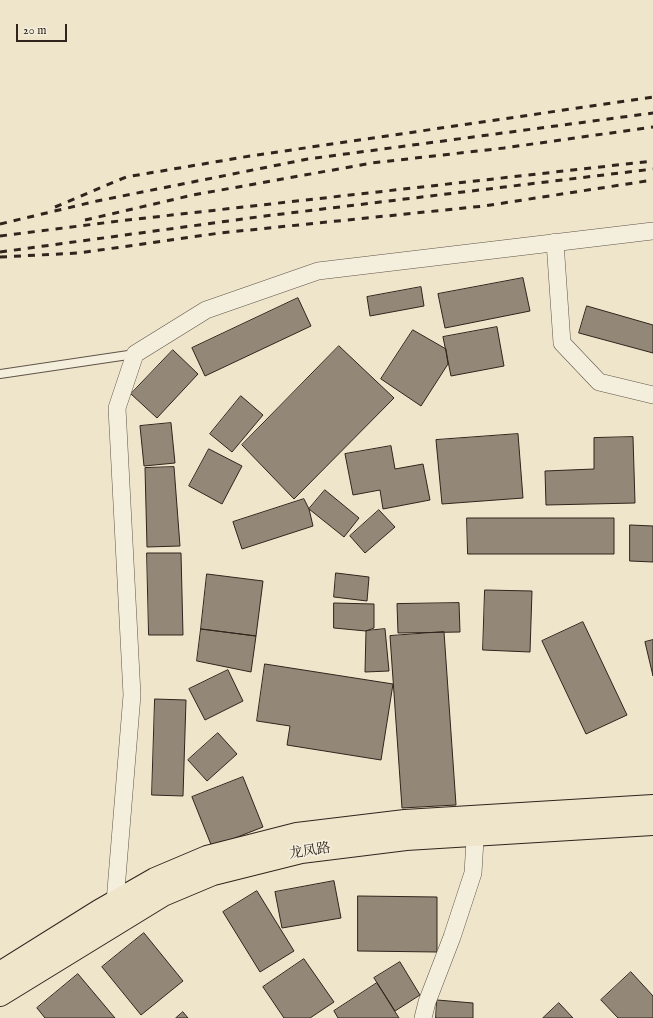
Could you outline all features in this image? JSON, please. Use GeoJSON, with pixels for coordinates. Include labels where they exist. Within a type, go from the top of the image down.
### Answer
{"type":"FeatureCollection","features":[{"type":"Feature","properties":{"kind":"main road","name":"龙凤路"},"geometry":{"type":"LineString","coordinates":[[0,995],[163,895],[213,874],[294,854],[406,839],[476,826],[653,806]]}},
{"type":"Feature","properties":{"kind":"main road","name":"龙凤路"},"geometry":{"type":"LineString","coordinates":[[0,973],[155,879],[207,857],[297,834],[405,821],[476,826],[653,824]]}},
{"type":"Feature","properties":{"kind":"street"},"geometry":{"type":"LineString","coordinates":[[109,927],[115,902],[132,695],[117,408],[135,354],[206,310],[318,271],[653,231]]}},
{"type":"Feature","properties":{"kind":"street"},"geometry":{"type":"LineString","coordinates":[[555,242],[562,343],[599,382],[653,395]]}},
{"type":"Feature","properties":{"kind":"street"},"geometry":{"type":"LineString","coordinates":[[423,1018],[427,1002],[452,937],[473,873],[476,826]]}},
{"type":"Feature","properties":{"kind":"lane"},"geometry":{"type":"LineString","coordinates":[[0,374],[135,354]]}},
{"type":"Feature","properties":{"kind":"building"},"geometry":{"type":"Polygon","coordinates":[[[523,278],[530,311],[445,328],[438,294],[523,278]]]}},
{"type":"Feature","properties":{"kind":"building"},"geometry":{"type":"Polygon","coordinates":[[[421,287],[424,306],[370,316],[367,297],[421,287]]]}},
{"type":"Feature","properties":{"kind":"building"},"geometry":{"type":"Polygon","coordinates":[[[298,298],[311,326],[205,376],[192,348],[298,298]]]}},
{"type":"Feature","properties":{"kind":"building"},"geometry":{"type":"Polygon","coordinates":[[[587,306],[653,325],[653,353],[579,333],[587,306]]]}},
{"type":"Feature","properties":{"kind":"building"},"geometry":{"type":"Polygon","coordinates":[[[497,327],[504,366],[451,376],[443,337],[497,327]]]}},
{"type":"Feature","properties":{"kind":"building"},"geometry":{"type":"Polygon","coordinates":[[[413,330],[446,349],[448,364],[421,406],[381,379],[413,330]]]}},
{"type":"Feature","properties":{"kind":"building"},"geometry":{"type":"Polygon","coordinates":[[[339,346],[394,398],[294,499],[242,445],[339,346]]]}},
{"type":"Feature","properties":{"kind":"building"},"geometry":{"type":"Polygon","coordinates":[[[173,350],[198,374],[157,418],[131,394],[173,350]]]}},
{"type":"Feature","properties":{"kind":"building"},"geometry":{"type":"Polygon","coordinates":[[[241,396],[263,415],[232,452],[210,434],[241,396]]]}},
{"type":"Feature","properties":{"kind":"building"},"geometry":{"type":"Polygon","coordinates":[[[171,423],[175,463],[144,466],[140,426],[171,423]]]}},
{"type":"Feature","properties":{"kind":"building"},"geometry":{"type":"Polygon","coordinates":[[[518,434],[523,498],[442,504],[436,440],[518,434]]]}},
{"type":"Feature","properties":{"kind":"building"},"geometry":{"type":"Polygon","coordinates":[[[633,437],[635,503],[546,505],[545,471],[594,469],[594,438],[633,437]]]}},
{"type":"Feature","properties":{"kind":"building"},"geometry":{"type":"Polygon","coordinates":[[[391,446],[395,469],[423,464],[430,500],[383,509],[380,490],[353,495],[345,454],[391,446]]]}},
{"type":"Feature","properties":{"kind":"building"},"geometry":{"type":"Polygon","coordinates":[[[209,449],[242,466],[222,504],[189,486],[209,449]]]}},
{"type":"Feature","properties":{"kind":"building"},"geometry":{"type":"Polygon","coordinates":[[[174,467],[180,546],[147,547],[145,468],[174,467]]]}},
{"type":"Feature","properties":{"kind":"building"},"geometry":{"type":"Polygon","coordinates":[[[325,490],[359,518],[344,537],[309,509],[325,490]]]}},
{"type":"Feature","properties":{"kind":"building"},"geometry":{"type":"Polygon","coordinates":[[[304,499],[309,509],[313,526],[242,549],[233,522],[304,499]]]}},
{"type":"Feature","properties":{"kind":"building"},"geometry":{"type":"Polygon","coordinates":[[[379,510],[395,527],[365,553],[350,536],[379,510]]]}},
{"type":"Feature","properties":{"kind":"building"},"geometry":{"type":"Polygon","coordinates":[[[467,518],[614,518],[614,554],[468,554],[467,518]]]}},
{"type":"Feature","properties":{"kind":"building"},"geometry":{"type":"Polygon","coordinates":[[[630,525],[653,526],[653,562],[630,561],[630,525]]]}},
{"type":"Feature","properties":{"kind":"building"},"geometry":{"type":"Polygon","coordinates":[[[147,553],[181,553],[183,635],[149,635],[147,553]]]}},
{"type":"Feature","properties":{"kind":"building"},"geometry":{"type":"Polygon","coordinates":[[[336,573],[369,577],[367,601],[334,597],[336,573]]]}},
{"type":"Feature","properties":{"kind":"building"},"geometry":{"type":"Polygon","coordinates":[[[207,574],[263,581],[256,636],[201,629],[207,574]]]}},
{"type":"Feature","properties":{"kind":"building"},"geometry":{"type":"Polygon","coordinates":[[[485,590],[532,591],[530,652],[483,650],[485,590]]]}},
{"type":"Feature","properties":{"kind":"building"},"geometry":{"type":"Polygon","coordinates":[[[334,603],[374,604],[374,628],[366,631],[334,628],[334,603]]]}},
{"type":"Feature","properties":{"kind":"building"},"geometry":{"type":"Polygon","coordinates":[[[459,603],[460,632],[398,633],[397,604],[459,603]]]}},
{"type":"Feature","properties":{"kind":"building"},"geometry":{"type":"Polygon","coordinates":[[[583,622],[627,715],[586,734],[542,641],[583,622]]]}},
{"type":"Feature","properties":{"kind":"building"},"geometry":{"type":"Polygon","coordinates":[[[201,629],[256,636],[251,672],[197,661],[201,629]]]}},
{"type":"Feature","properties":{"kind":"building"},"geometry":{"type":"Polygon","coordinates":[[[385,629],[389,671],[365,672],[366,631],[385,629]]]}},
{"type":"Feature","properties":{"kind":"building"},"geometry":{"type":"Polygon","coordinates":[[[444,632],[456,805],[402,808],[390,636],[444,632]]]}},
{"type":"Feature","properties":{"kind":"building"},"geometry":{"type":"Polygon","coordinates":[[[653,640],[653,676],[645,642],[653,640]]]}},
{"type":"Feature","properties":{"kind":"building"},"geometry":{"type":"Polygon","coordinates":[[[265,664],[393,684],[381,760],[287,745],[290,726],[257,721],[265,664]]]}},
{"type":"Feature","properties":{"kind":"building"},"geometry":{"type":"Polygon","coordinates":[[[228,670],[243,701],[205,720],[189,689],[228,670]]]}},
{"type":"Feature","properties":{"kind":"building"},"geometry":{"type":"Polygon","coordinates":[[[155,699],[186,700],[183,796],[152,795],[155,699]]]}},
{"type":"Feature","properties":{"kind":"building"},"geometry":{"type":"Polygon","coordinates":[[[218,733],[237,754],[207,781],[188,760],[218,733]]]}},
{"type":"Feature","properties":{"kind":"building"},"geometry":{"type":"Polygon","coordinates":[[[243,777],[263,827],[212,847],[192,797],[243,777]]]}},
{"type":"Feature","properties":{"kind":"building"},"geometry":{"type":"Polygon","coordinates":[[[334,881],[341,918],[282,928],[275,892],[334,881]]]}},
{"type":"Feature","properties":{"kind":"building"},"geometry":{"type":"Polygon","coordinates":[[[257,891],[294,951],[260,972],[223,912],[257,891]]]}},
{"type":"Feature","properties":{"kind":"building"},"geometry":{"type":"Polygon","coordinates":[[[358,896],[437,897],[437,952],[358,951],[358,896]]]}},
{"type":"Feature","properties":{"kind":"building"},"geometry":{"type":"Polygon","coordinates":[[[144,933],[183,981],[141,1015],[102,967],[144,933]]]}},
{"type":"Feature","properties":{"kind":"building"},"geometry":{"type":"Polygon","coordinates":[[[304,959],[334,1002],[310,1018],[284,1018],[263,987],[304,959]]]}},
{"type":"Feature","properties":{"kind":"building"},"geometry":{"type":"Polygon","coordinates":[[[400,962],[420,995],[395,1011],[374,978],[400,962]]]}},
{"type":"Feature","properties":{"kind":"building"},"geometry":{"type":"Polygon","coordinates":[[[631,972],[653,996],[653,1018],[618,1018],[601,1000],[631,972]]]}},
{"type":"Feature","properties":{"kind":"building"},"geometry":{"type":"Polygon","coordinates":[[[78,974],[115,1018],[45,1018],[37,1008],[78,974]]]}},
{"type":"Feature","properties":{"kind":"building"},"geometry":{"type":"Polygon","coordinates":[[[377,983],[399,1018],[338,1018],[334,1011],[377,983]]]}},
{"type":"Feature","properties":{"kind":"building"},"geometry":{"type":"Polygon","coordinates":[[[437,1000],[473,1003],[473,1018],[436,1018],[437,1000]]]}},
{"type":"Feature","properties":{"kind":"building"},"geometry":{"type":"Polygon","coordinates":[[[559,1003],[573,1018],[543,1018],[559,1003]]]}},
{"type":"Feature","properties":{"kind":"building"},"geometry":{"type":"Polygon","coordinates":[[[183,1012],[188,1018],[176,1018],[183,1012]]]}},
{"type":"Feature","properties":{"kind":"railway"},"geometry":{"type":"LineString","coordinates":[[55,207],[126,177],[250,156],[653,97]]}},
{"type":"Feature","properties":{"kind":"railway"},"geometry":{"type":"LineString","coordinates":[[0,224],[97,201],[308,159],[653,113]]}},
{"type":"Feature","properties":{"kind":"railway"},"geometry":{"type":"LineString","coordinates":[[85,220],[193,195],[372,163],[504,148],[653,127]]}},
{"type":"Feature","properties":{"kind":"railway"},"geometry":{"type":"LineString","coordinates":[[0,236],[119,221],[653,161]]}},
{"type":"Feature","properties":{"kind":"railway"},"geometry":{"type":"LineString","coordinates":[[0,252],[265,216],[653,169]]}},
{"type":"Feature","properties":{"kind":"railway"},"geometry":{"type":"LineString","coordinates":[[0,257],[79,253],[220,233],[484,206],[653,180]]}}]}
